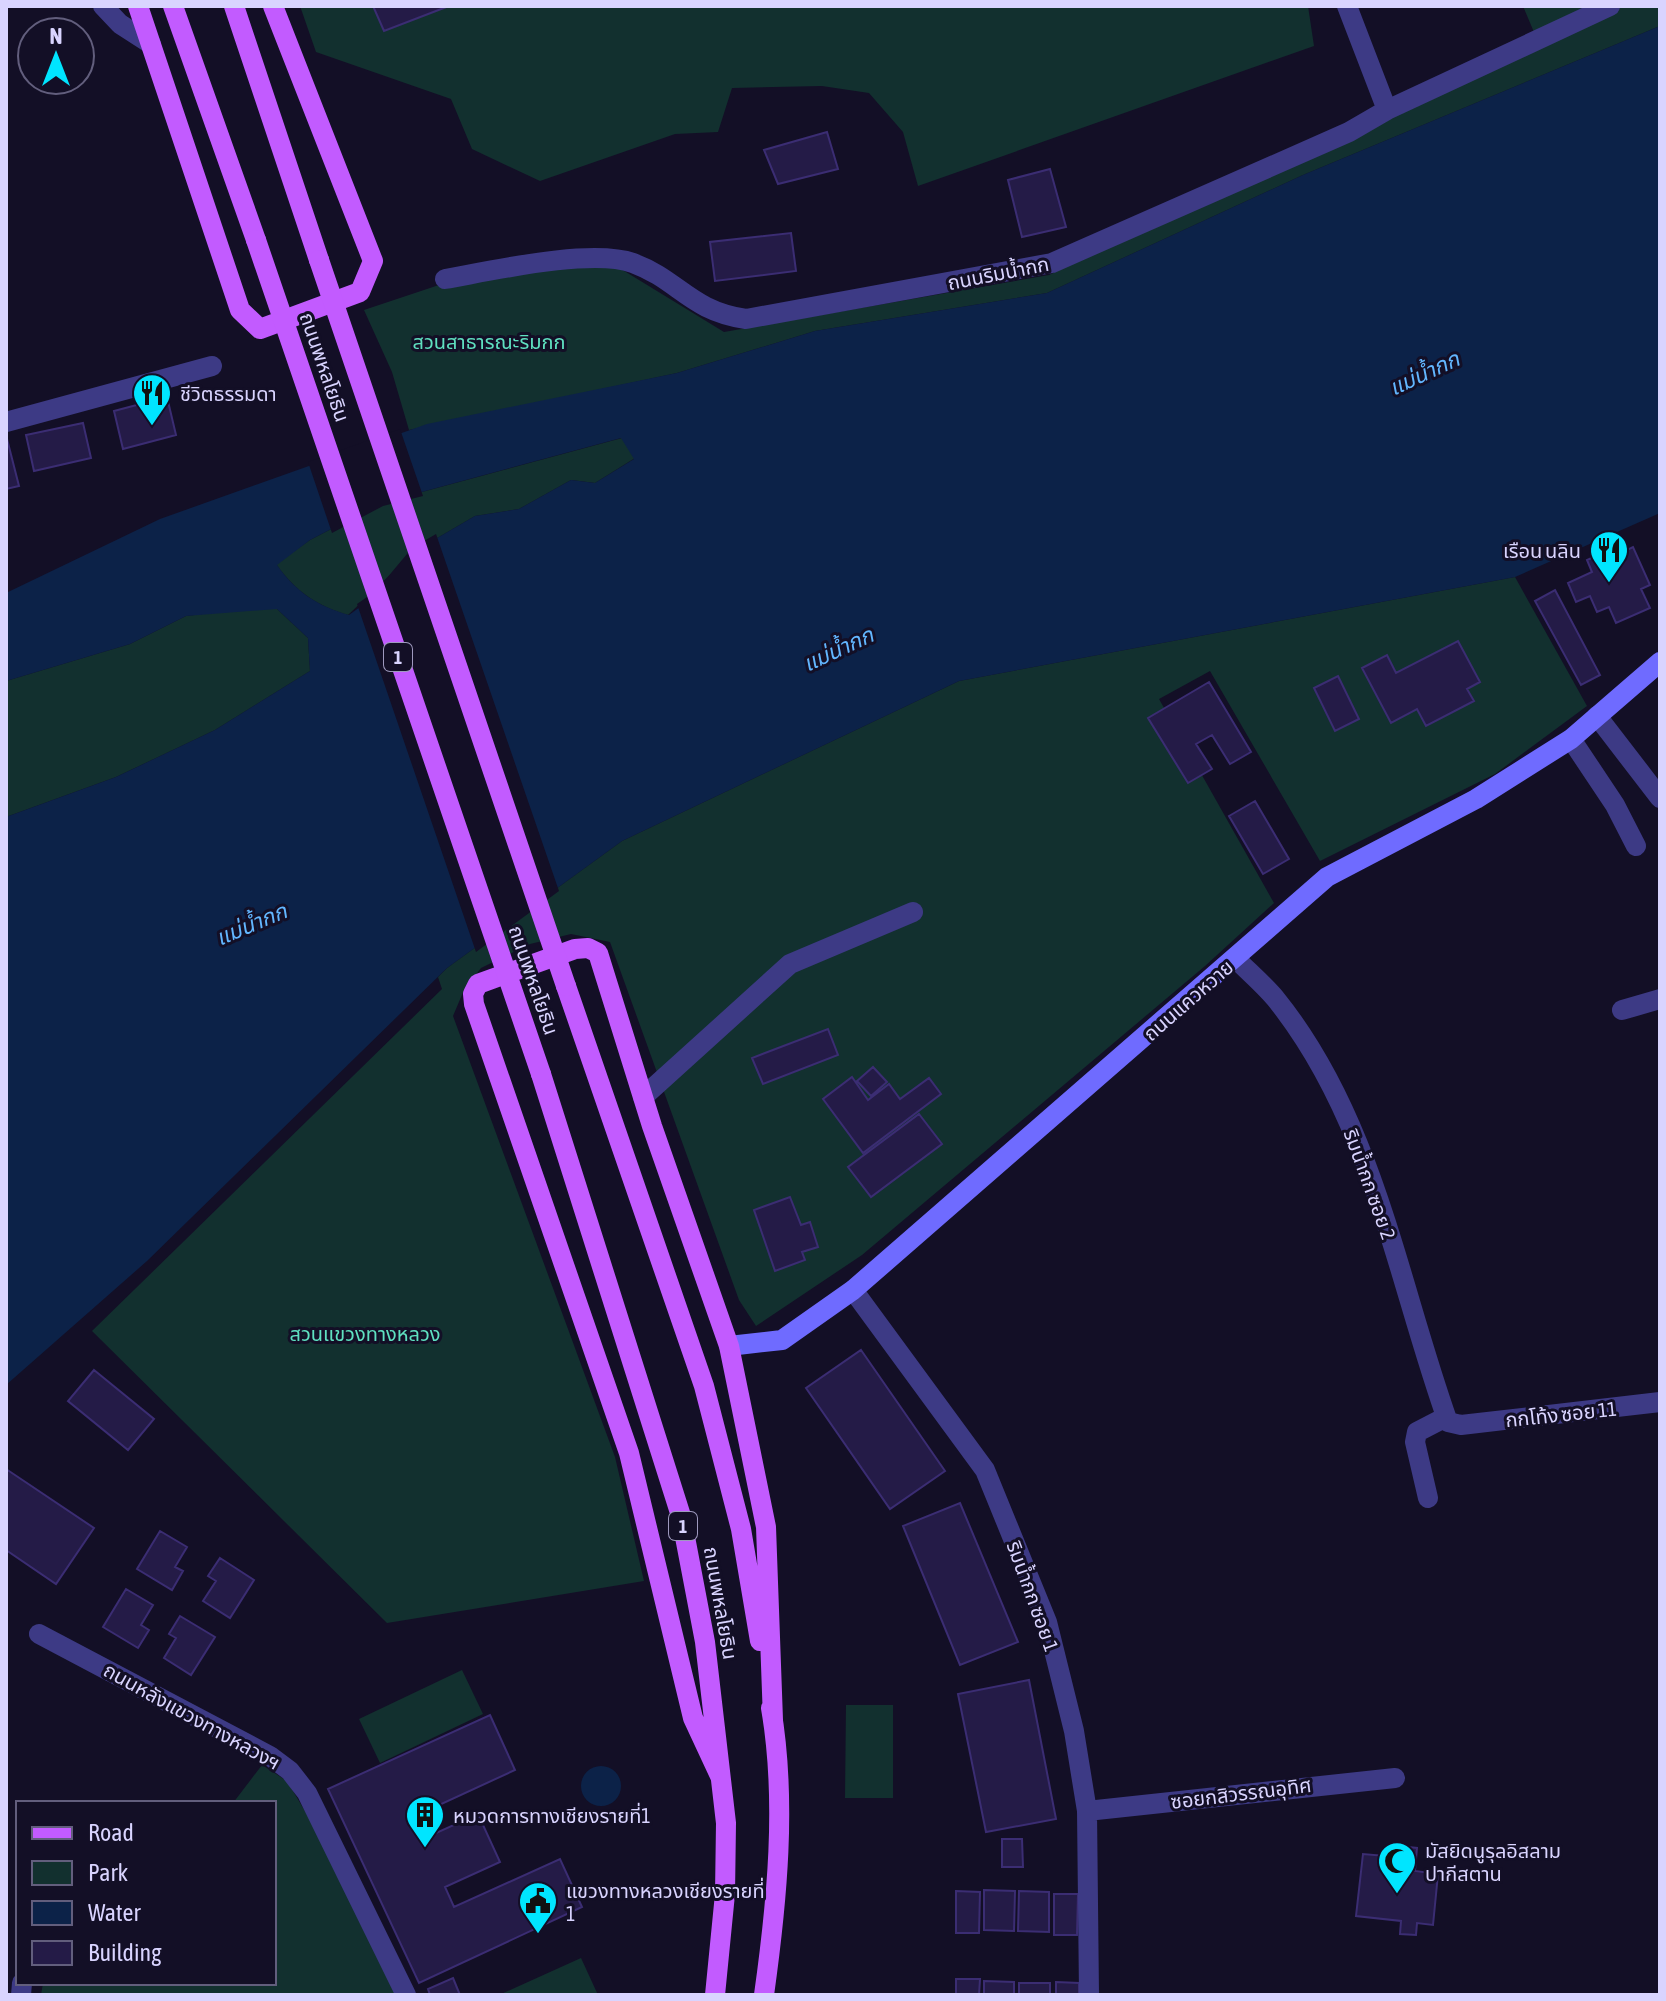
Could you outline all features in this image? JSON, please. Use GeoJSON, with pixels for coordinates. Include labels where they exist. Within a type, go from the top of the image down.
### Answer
{"type":"FeatureCollection","features":[{"type":"Feature","properties":{"kind":"main road"},"geometry":{"type":"LineString","coordinates":[[138,6],[240,310],[260,329],[360,292],[373,261],[273,6]]}},
{"type":"Feature","properties":{"kind":"main road","name":"ถนนพหลโยธิน"},"geometry":{"type":"LineString","coordinates":[[173,6],[541,1074],[681,1516],[705,1642],[726,1823],[725,1894],[715,1995]]}},
{"type":"Feature","properties":{"kind":"main road","name":"ถนนพหลโยธิน"},"geometry":{"type":"LineString","coordinates":[[234,6],[704,1386],[741,1529],[773,1720],[779,1784],[777,1857],[764,1995]]}},
{"type":"Feature","properties":{"kind":"main road"},"geometry":{"type":"LineString","coordinates":[[720,1776],[693,1718],[629,1453],[474,1004],[473,994],[478,984],[575,949],[588,948],[598,953],[643,1097],[729,1346],[766,1527],[773,1720]]}},
{"type":"Feature","properties":{"kind":"street"},"geometry":{"type":"LineString","coordinates":[[103,6],[120,24],[151,44]]}},
{"type":"Feature","properties":{"kind":"street"},"geometry":{"type":"LineString","coordinates":[[1347,6],[1387,110]]}},
{"type":"Feature","properties":{"kind":"street","name":"ถนนริมน้ำกก"},"geometry":{"type":"LineString","coordinates":[[445,279],[603,258],[632,263],[718,315],[746,319],[1052,263],[1349,132],[1387,110],[1610,6]]}},
{"type":"Feature","properties":{"kind":"street"},"geometry":{"type":"LineString","coordinates":[[6,422],[212,366]]}},
{"type":"Feature","properties":{"kind":"street","name":"ถนนแควหวาย"},"geometry":{"type":"LineString","coordinates":[[729,1346],[782,1340],[853,1290],[1327,877],[1476,799],[1571,739],[1660,662]]}},
{"type":"Feature","properties":{"kind":"street"},"geometry":{"type":"LineString","coordinates":[[1597,716],[1660,798]]}},
{"type":"Feature","properties":{"kind":"street"},"geometry":{"type":"LineString","coordinates":[[1571,739],[1615,805],[1636,846]]}},
{"type":"Feature","properties":{"kind":"street"},"geometry":{"type":"LineString","coordinates":[[643,1097],[790,964],[913,912]]}},
{"type":"Feature","properties":{"kind":"street","name":"ริมน้ำกก ซอย 2"},"geometry":{"type":"LineString","coordinates":[[1236,959],[1275,998],[1327,1078],[1374,1186],[1454,1421]]}},
{"type":"Feature","properties":{"kind":"street"},"geometry":{"type":"LineString","coordinates":[[1622,1010],[1660,999]]}},
{"type":"Feature","properties":{"kind":"street","name":"ริมน้ำกก ซอย 1"},"geometry":{"type":"LineString","coordinates":[[853,1290],[985,1470],[1047,1622],[1074,1731],[1087,1811],[1089,1995]]}},
{"type":"Feature","properties":{"kind":"street","name":"กกโท้ง ซอย 11"},"geometry":{"type":"LineString","coordinates":[[1454,1421],[1660,1402]]}},
{"type":"Feature","properties":{"kind":"street"},"geometry":{"type":"LineString","coordinates":[[1428,1498],[1415,1442],[1417,1432],[1454,1421]]}},
{"type":"Feature","properties":{"kind":"street","name":"ถนนหลังแขวงทางหลวงฯ"},"geometry":{"type":"LineString","coordinates":[[39,1634],[270,1756],[290,1771],[307,1793],[406,1995]]}},
{"type":"Feature","properties":{"kind":"street","name":"ซอยกสิวรรณอุทิศ"},"geometry":{"type":"LineString","coordinates":[[1087,1811],[1395,1778]]}},
{"type":"Feature","properties":{"kind":"green space"},"geometry":{"type":"Polygon","coordinates":[[[300,6],[1308,6],[1314,46],[918,186],[903,132],[869,93],[822,86],[732,88],[718,132],[675,134],[540,181],[472,149],[451,99],[316,52],[300,6]]]}},
{"type":"Feature","properties":{"kind":"green space","name":"สวนสาธารณะริมกก"},"geometry":{"type":"Polygon","coordinates":[[[1523,6],[1660,6],[1660,26],[1303,175],[1047,293],[815,331],[677,373],[409,430],[392,372],[364,310],[478,272],[603,258],[724,332],[1049,275],[1387,110],[1539,44],[1523,6]]]}},
{"type":"Feature","properties":{"kind":"green space"},"geometry":{"type":"Polygon","coordinates":[[[622,438],[635,458],[595,483],[571,480],[519,509],[475,516],[415,551],[348,615],[308,596],[276,564],[310,540],[381,503],[622,438]]]}},
{"type":"Feature","properties":{"kind":"green space","name":"สวนแขวงทางหลวง"},"geometry":{"type":"Polygon","coordinates":[[[1515,577],[1587,706],[1495,774],[1320,861],[1210,671],[1159,699],[1274,903],[1205,966],[862,1255],[756,1326],[739,1300],[610,942],[571,934],[530,944],[481,968],[464,990],[453,1016],[615,1457],[644,1581],[387,1623],[92,1331],[442,989],[438,977],[447,968],[622,841],[959,681],[1515,577]]]}},
{"type":"Feature","properties":{"kind":"green space"},"geometry":{"type":"Polygon","coordinates":[[[277,609],[308,638],[310,671],[215,730],[116,777],[6,817],[6,681],[130,644],[186,616],[277,609]]]}},
{"type":"Feature","properties":{"kind":"green space"},"geometry":{"type":"Polygon","coordinates":[[[462,1670],[483,1714],[380,1763],[359,1719],[462,1670]]]}},
{"type":"Feature","properties":{"kind":"green space"},"geometry":{"type":"Polygon","coordinates":[[[846,1705],[893,1705],[893,1798],[845,1798],[846,1705]]]}},
{"type":"Feature","properties":{"kind":"green space"},"geometry":{"type":"Polygon","coordinates":[[[262,1765],[287,1781],[318,1833],[397,1995],[41,1995],[43,1985],[276,1985],[276,1801],[235,1801],[262,1765]]]}},
{"type":"Feature","properties":{"kind":"green space"},"geometry":{"type":"Polygon","coordinates":[[[581,1958],[598,1995],[499,1995],[581,1958]]]}},
{"type":"Feature","properties":{"kind":"water","name":"แม่น้ำกก"},"geometry":{"type":"Polygon","coordinates":[[[1660,26],[1660,513],[1515,577],[959,681],[622,841],[447,968],[147,1261],[6,1385],[6,817],[116,777],[215,730],[310,671],[308,638],[277,609],[186,616],[130,644],[6,681],[6,593],[160,519],[427,424],[677,373],[815,331],[1047,293],[1303,175],[1660,26]],[[621,438],[381,503],[310,540],[277,565],[291,583],[308,596],[349,615],[378,594],[415,551],[475,516],[519,509],[571,480],[595,483],[634,459],[621,438]]]}},
{"type":"Feature","properties":{"kind":"water"},"geometry":{"type":"Polygon","coordinates":[[[601,1766],[615,1772],[621,1786],[615,1800],[601,1806],[587,1800],[581,1786],[587,1772],[601,1766]]]}},
{"type":"Feature","properties":{"kind":"pier"},"geometry":{"type":"Polygon","coordinates":[[[400,429],[423,496],[383,506],[332,533],[308,462],[400,429]]]}},
{"type":"Feature","properties":{"kind":"pier"},"geometry":{"type":"Polygon","coordinates":[[[436,534],[559,891],[476,952],[357,604],[376,591],[412,548],[436,534]]]}},
{"type":"Feature","properties":{"kind":"building"},"geometry":{"type":"Polygon","coordinates":[[[373,6],[449,6],[384,31],[373,6]]]}},
{"type":"Feature","properties":{"kind":"building"},"geometry":{"type":"Polygon","coordinates":[[[827,132],[838,169],[778,184],[764,150],[827,132]]]}},
{"type":"Feature","properties":{"kind":"building"},"geometry":{"type":"Polygon","coordinates":[[[1050,169],[1066,227],[1022,237],[1008,180],[1050,169]]]}},
{"type":"Feature","properties":{"kind":"building"},"geometry":{"type":"Polygon","coordinates":[[[791,233],[796,271],[715,281],[710,242],[791,233]]]}},
{"type":"Feature","properties":{"kind":"building"},"geometry":{"type":"Polygon","coordinates":[[[167,397],[176,435],[123,449],[114,411],[167,397]]]}},
{"type":"Feature","properties":{"kind":"building"},"geometry":{"type":"Polygon","coordinates":[[[83,423],[91,458],[34,471],[26,435],[83,423]]]}},
{"type":"Feature","properties":{"kind":"building"},"geometry":{"type":"Polygon","coordinates":[[[6,435],[19,486],[6,489],[6,435]]]}},
{"type":"Feature","properties":{"kind":"building","name":"เรือน นลิน"},"geometry":{"type":"Polygon","coordinates":[[[1618,546],[1621,553],[1633,547],[1650,585],[1641,589],[1650,608],[1616,623],[1609,607],[1597,612],[1590,596],[1576,602],[1568,583],[1592,572],[1587,560],[1618,546]]]}},
{"type":"Feature","properties":{"kind":"building"},"geometry":{"type":"Polygon","coordinates":[[[1555,590],[1600,675],[1581,685],[1535,601],[1555,590]]]}},
{"type":"Feature","properties":{"kind":"building"},"geometry":{"type":"Polygon","coordinates":[[[1458,641],[1480,682],[1467,689],[1474,701],[1426,726],[1417,709],[1391,723],[1362,668],[1387,655],[1396,673],[1458,641]]]}},
{"type":"Feature","properties":{"kind":"building"},"geometry":{"type":"Polygon","coordinates":[[[1338,676],[1359,719],[1335,731],[1314,688],[1338,676]]]}},
{"type":"Feature","properties":{"kind":"building"},"geometry":{"type":"Polygon","coordinates":[[[1209,682],[1251,752],[1230,764],[1212,735],[1196,744],[1212,769],[1188,783],[1148,718],[1209,682]]]}},
{"type":"Feature","properties":{"kind":"building"},"geometry":{"type":"Polygon","coordinates":[[[1255,801],[1289,859],[1263,874],[1229,816],[1255,801]]]}},
{"type":"Feature","properties":{"kind":"building"},"geometry":{"type":"Polygon","coordinates":[[[828,1029],[838,1055],[763,1084],[752,1058],[828,1029]]]}},
{"type":"Feature","properties":{"kind":"building"},"geometry":{"type":"Polygon","coordinates":[[[873,1067],[887,1082],[871,1096],[857,1081],[873,1067]]]}},
{"type":"Feature","properties":{"kind":"building"},"geometry":{"type":"Polygon","coordinates":[[[852,1077],[868,1100],[889,1084],[900,1099],[929,1078],[941,1094],[863,1153],[823,1099],[852,1077]]]}},
{"type":"Feature","properties":{"kind":"building"},"geometry":{"type":"Polygon","coordinates":[[[919,1114],[942,1144],[871,1197],[848,1167],[919,1114]]]}},
{"type":"Feature","properties":{"kind":"building"},"geometry":{"type":"Polygon","coordinates":[[[790,1197],[801,1225],[810,1222],[818,1247],[802,1252],[805,1260],[775,1271],[754,1210],[790,1197]]]}},
{"type":"Feature","properties":{"kind":"building"},"geometry":{"type":"Polygon","coordinates":[[[861,1350],[945,1471],[890,1509],[806,1388],[861,1350]]]}},
{"type":"Feature","properties":{"kind":"building"},"geometry":{"type":"Polygon","coordinates":[[[94,1370],[154,1419],[128,1450],[68,1401],[94,1370]]]}},
{"type":"Feature","properties":{"kind":"building"},"geometry":{"type":"Polygon","coordinates":[[[6,1469],[94,1528],[56,1584],[6,1550],[6,1469]]]}},
{"type":"Feature","properties":{"kind":"building"},"geometry":{"type":"Polygon","coordinates":[[[960,1503],[1018,1642],[960,1665],[903,1526],[960,1503]]]}},
{"type":"Feature","properties":{"kind":"building"},"geometry":{"type":"Polygon","coordinates":[[[160,1531],[187,1547],[175,1567],[183,1571],[172,1590],[137,1569],[160,1531]]]}},
{"type":"Feature","properties":{"kind":"building"},"geometry":{"type":"Polygon","coordinates":[[[220,1558],[254,1580],[230,1618],[203,1601],[216,1581],[208,1576],[220,1558]]]}},
{"type":"Feature","properties":{"kind":"building"},"geometry":{"type":"Polygon","coordinates":[[[126,1589],[153,1605],[141,1625],[149,1630],[138,1648],[103,1627],[126,1589]]]}},
{"type":"Feature","properties":{"kind":"building"},"geometry":{"type":"Polygon","coordinates":[[[180,1616],[215,1637],[191,1675],[164,1658],[176,1638],[169,1634],[180,1616]]]}},
{"type":"Feature","properties":{"kind":"building"},"geometry":{"type":"Polygon","coordinates":[[[1029,1680],[1056,1819],[986,1832],[958,1694],[1029,1680]]]}},
{"type":"Feature","properties":{"kind":"building","name":"หมวดการทางเชียงรายที่1"},"geometry":{"type":"Polygon","coordinates":[[[490,1715],[515,1770],[413,1817],[423,1839],[478,1814],[500,1862],[445,1887],[454,1907],[560,1859],[582,1907],[419,1983],[328,1789],[490,1715]]]}},
{"type":"Feature","properties":{"kind":"building"},"geometry":{"type":"Polygon","coordinates":[[[1002,1839],[1022,1839],[1023,1867],[1002,1867],[1002,1839]]]}},
{"type":"Feature","properties":{"kind":"building","name":"มัสยิดนูรุลอิสลาม ปากีสตาน"},"geometry":{"type":"Polygon","coordinates":[[[1398,1846],[1417,1848],[1415,1871],[1438,1874],[1433,1925],[1417,1923],[1416,1935],[1400,1934],[1401,1921],[1356,1916],[1363,1854],[1397,1857],[1398,1846]]]}},
{"type":"Feature","properties":{"kind":"building"},"geometry":{"type":"Polygon","coordinates":[[[984,1890],[1015,1891],[1014,1931],[984,1930],[984,1890]]]}},
{"type":"Feature","properties":{"kind":"building"},"geometry":{"type":"Polygon","coordinates":[[[956,1891],[980,1892],[979,1933],[956,1933],[956,1891]]]}},
{"type":"Feature","properties":{"kind":"building"},"geometry":{"type":"Polygon","coordinates":[[[1019,1891],[1049,1892],[1049,1932],[1018,1931],[1019,1891]]]}},
{"type":"Feature","properties":{"kind":"building"},"geometry":{"type":"Polygon","coordinates":[[[1054,1894],[1078,1894],[1077,1935],[1054,1935],[1054,1894]]]}},
{"type":"Feature","properties":{"kind":"building"},"geometry":{"type":"Polygon","coordinates":[[[453,1978],[460,1995],[430,1995],[428,1989],[453,1978]]]}},
{"type":"Feature","properties":{"kind":"building"},"geometry":{"type":"Polygon","coordinates":[[[956,1979],[980,1979],[979,1995],[956,1995],[956,1979]]]}},
{"type":"Feature","properties":{"kind":"building"},"geometry":{"type":"Polygon","coordinates":[[[984,1981],[1014,1982],[1014,1995],[984,1995],[984,1981]]]}},
{"type":"Feature","properties":{"kind":"building"},"geometry":{"type":"Polygon","coordinates":[[[1056,1982],[1079,1983],[1079,1995],[1056,1995],[1056,1982]]]}},
{"type":"Feature","properties":{"kind":"building"},"geometry":{"type":"Polygon","coordinates":[[[1019,1983],[1050,1983],[1050,1995],[1019,1995],[1019,1983]]]}},
{"type":"Feature","properties":{"kind":"place","name":"ชีวิตธรรมดา"},"geometry":{"type":"Point","coordinates":[152,427]}},
{"type":"Feature","properties":{"kind":"place","name":"เรือน นลิน"},"geometry":{"type":"Point","coordinates":[1609,584]}},
{"type":"Feature","properties":{"kind":"place","name":"หมวดการทางเชียงรายที่1"},"geometry":{"type":"Point","coordinates":[425,1849]}},
{"type":"Feature","properties":{"kind":"place","name":"มัสยิดนูรุลอิสลาม ปากีสตาน"},"geometry":{"type":"Point","coordinates":[1397,1895]}},
{"type":"Feature","properties":{"kind":"place","name":"แขวงทางหลวงเชียงรายที่ 1"},"geometry":{"type":"Point","coordinates":[538,1935]}}]}
